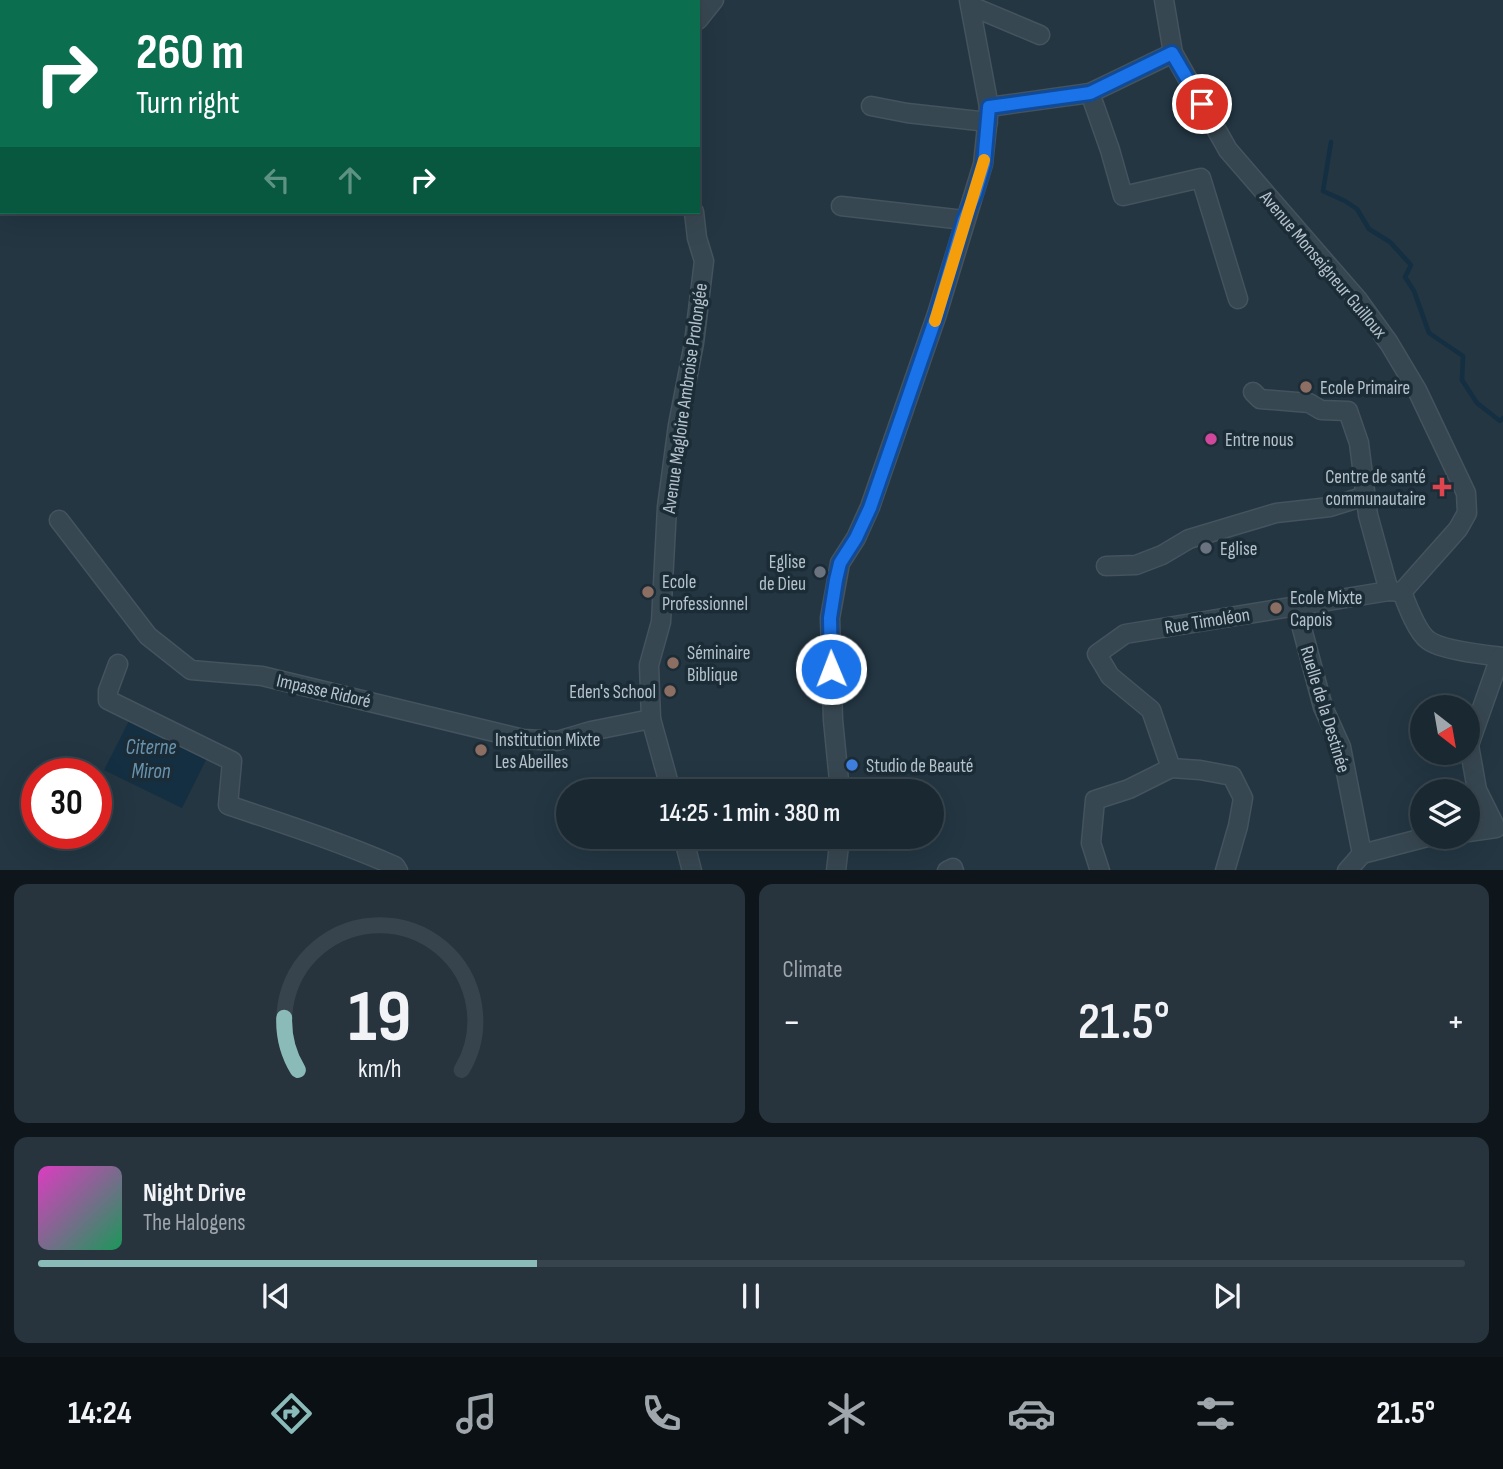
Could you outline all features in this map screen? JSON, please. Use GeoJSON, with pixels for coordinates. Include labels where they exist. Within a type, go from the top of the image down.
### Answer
{"type":"FeatureCollection","features":[{"type":"Feature","properties":{"kind":"street"},"geometry":{"type":"LineString","coordinates":[[700,18],[714,0]]}},
{"type":"Feature","properties":{"kind":"street","name":"Avenue Monseigneur Guilloux"},"geometry":{"type":"LineString","coordinates":[[1164,0],[1172,53],[1228,150],[1358,300],[1389,343],[1416,390],[1466,493],[1467,513],[1458,529],[1396,592]]}},
{"type":"Feature","properties":{"kind":"street"},"geometry":{"type":"LineString","coordinates":[[970,3],[1040,35]]}},
{"type":"Feature","properties":{"kind":"street"},"geometry":{"type":"LineString","coordinates":[[839,779],[833,720],[830,618],[840,563],[870,508],[937,314],[964,220],[984,164],[988,114],[970,3]]}},
{"type":"Feature","properties":{"kind":"street"},"geometry":{"type":"LineString","coordinates":[[871,106],[906,113],[988,114],[1090,93],[1172,53]]}},
{"type":"Feature","properties":{"kind":"street"},"geometry":{"type":"LineString","coordinates":[[1090,93],[1123,196],[1201,178],[1238,299]]}},
{"type":"Feature","properties":{"kind":"street"},"geometry":{"type":"LineString","coordinates":[[841,206],[964,220]]}},
{"type":"Feature","properties":{"kind":"street","name":"Avenue Magloire Ambroise Prolongée"},"geometry":{"type":"LineString","coordinates":[[668,779],[651,719],[649,665],[662,622],[667,507],[678,425],[694,343],[704,261],[694,214]]}},
{"type":"Feature","properties":{"kind":"street"},"geometry":{"type":"LineString","coordinates":[[1253,392],[1259,399],[1309,403],[1321,410],[1348,411],[1359,443],[1368,515],[1396,592],[1428,640],[1462,651],[1502,657],[1469,745],[1474,779]]}},
{"type":"Feature","properties":{"kind":"street"},"geometry":{"type":"LineString","coordinates":[[1106,566],[1136,565],[1162,555],[1189,538],[1276,513],[1331,507],[1365,495]]}},
{"type":"Feature","properties":{"kind":"street","name":"Impasse Ridoré"},"geometry":{"type":"LineString","coordinates":[[59,520],[148,636],[191,670],[262,676],[522,738],[557,741],[651,719]]}},
{"type":"Feature","properties":{"kind":"street","name":"Rue Timoléon"},"geometry":{"type":"LineString","coordinates":[[1171,768],[1151,710],[1110,676],[1097,654],[1125,634],[1396,592]]}},
{"type":"Feature","properties":{"kind":"street","name":"Ruelle de la Destinée"},"geometry":{"type":"LineString","coordinates":[[1296,607],[1323,706],[1342,747],[1362,854]]}},
{"type":"Feature","properties":{"kind":"street"},"geometry":{"type":"LineString","coordinates":[[118,664],[107,700],[232,761],[228,805],[267,820],[338,841],[395,866],[398,870]]}},
{"type":"Feature","properties":{"kind":"street"},"geometry":{"type":"LineString","coordinates":[[1100,870],[1091,843],[1095,800],[1129,789],[1171,768],[1232,776],[1243,798],[1225,870]]}},
{"type":"Feature","properties":{"kind":"street"},"geometry":{"type":"LineString","coordinates":[[1480,798],[1496,828],[1480,830]]}},
{"type":"Feature","properties":{"kind":"street"},"geometry":{"type":"LineString","coordinates":[[1347,870],[1362,854],[1410,841]]}},
{"type":"Feature","properties":{"kind":"street"},"geometry":{"type":"LineString","coordinates":[[686,849],[692,870]]}},
{"type":"Feature","properties":{"kind":"street"},"geometry":{"type":"LineString","coordinates":[[836,870],[838,849]]}},
{"type":"Feature","properties":{"kind":"street"},"geometry":{"type":"LineString","coordinates":[[947,870],[954,870]]}},
{"type":"Feature","properties":{"kind":"water","name":"Citerne Miron"},"geometry":{"type":"Polygon","coordinates":[[[132,715],[209,754],[182,808],[112,774],[110,758],[132,715]]]}},
{"type":"Feature","properties":{"kind":"waterway"},"geometry":{"type":"LineString","coordinates":[[1331,142],[1323,191],[1357,209],[1369,229],[1390,242],[1411,265],[1405,277],[1414,291],[1429,333],[1463,356],[1462,380],[1477,403],[1500,421],[1503,418]]}},
{"type":"Feature","properties":{"kind":"slow traffic"},"geometry":{"type":"LineString","coordinates":[[935,321],[984,160]]}},
{"type":"Feature","properties":{"kind":"place","name":"Ecole Primaire"},"geometry":{"type":"Point","coordinates":[1306,387]}},
{"type":"Feature","properties":{"kind":"place","name":"Entre nous"},"geometry":{"type":"Point","coordinates":[1211,439]}},
{"type":"Feature","properties":{"kind":"place","name":"Centre de santé communautaire"},"geometry":{"type":"Point","coordinates":[1442,487]}},
{"type":"Feature","properties":{"kind":"place","name":"Eglise"},"geometry":{"type":"Point","coordinates":[1206,548]}},
{"type":"Feature","properties":{"kind":"place","name":"Eglise de Dieu"},"geometry":{"type":"Point","coordinates":[820,572]}},
{"type":"Feature","properties":{"kind":"place","name":"Ecole Professionnel"},"geometry":{"type":"Point","coordinates":[648,592]}},
{"type":"Feature","properties":{"kind":"place","name":"Ecole Mixte Capois"},"geometry":{"type":"Point","coordinates":[1276,608]}},
{"type":"Feature","properties":{"kind":"place","name":"Séminaire Biblique"},"geometry":{"type":"Point","coordinates":[673,663]}},
{"type":"Feature","properties":{"kind":"place","name":"Eden's School"},"geometry":{"type":"Point","coordinates":[670,691]}},
{"type":"Feature","properties":{"kind":"place","name":"Institution Mixte Les Abeilles"},"geometry":{"type":"Point","coordinates":[481,750]}},
{"type":"Feature","properties":{"kind":"place","name":"Studio de Beauté"},"geometry":{"type":"Point","coordinates":[852,765]}},
{"type":"Feature","properties":{"kind":"route"},"geometry":{"type":"LineString","coordinates":[[831,669],[830,618],[840,563],[870,508],[937,314],[964,220],[984,164],[989,107],[1090,93],[1172,53],[1202,104]]}}]}
